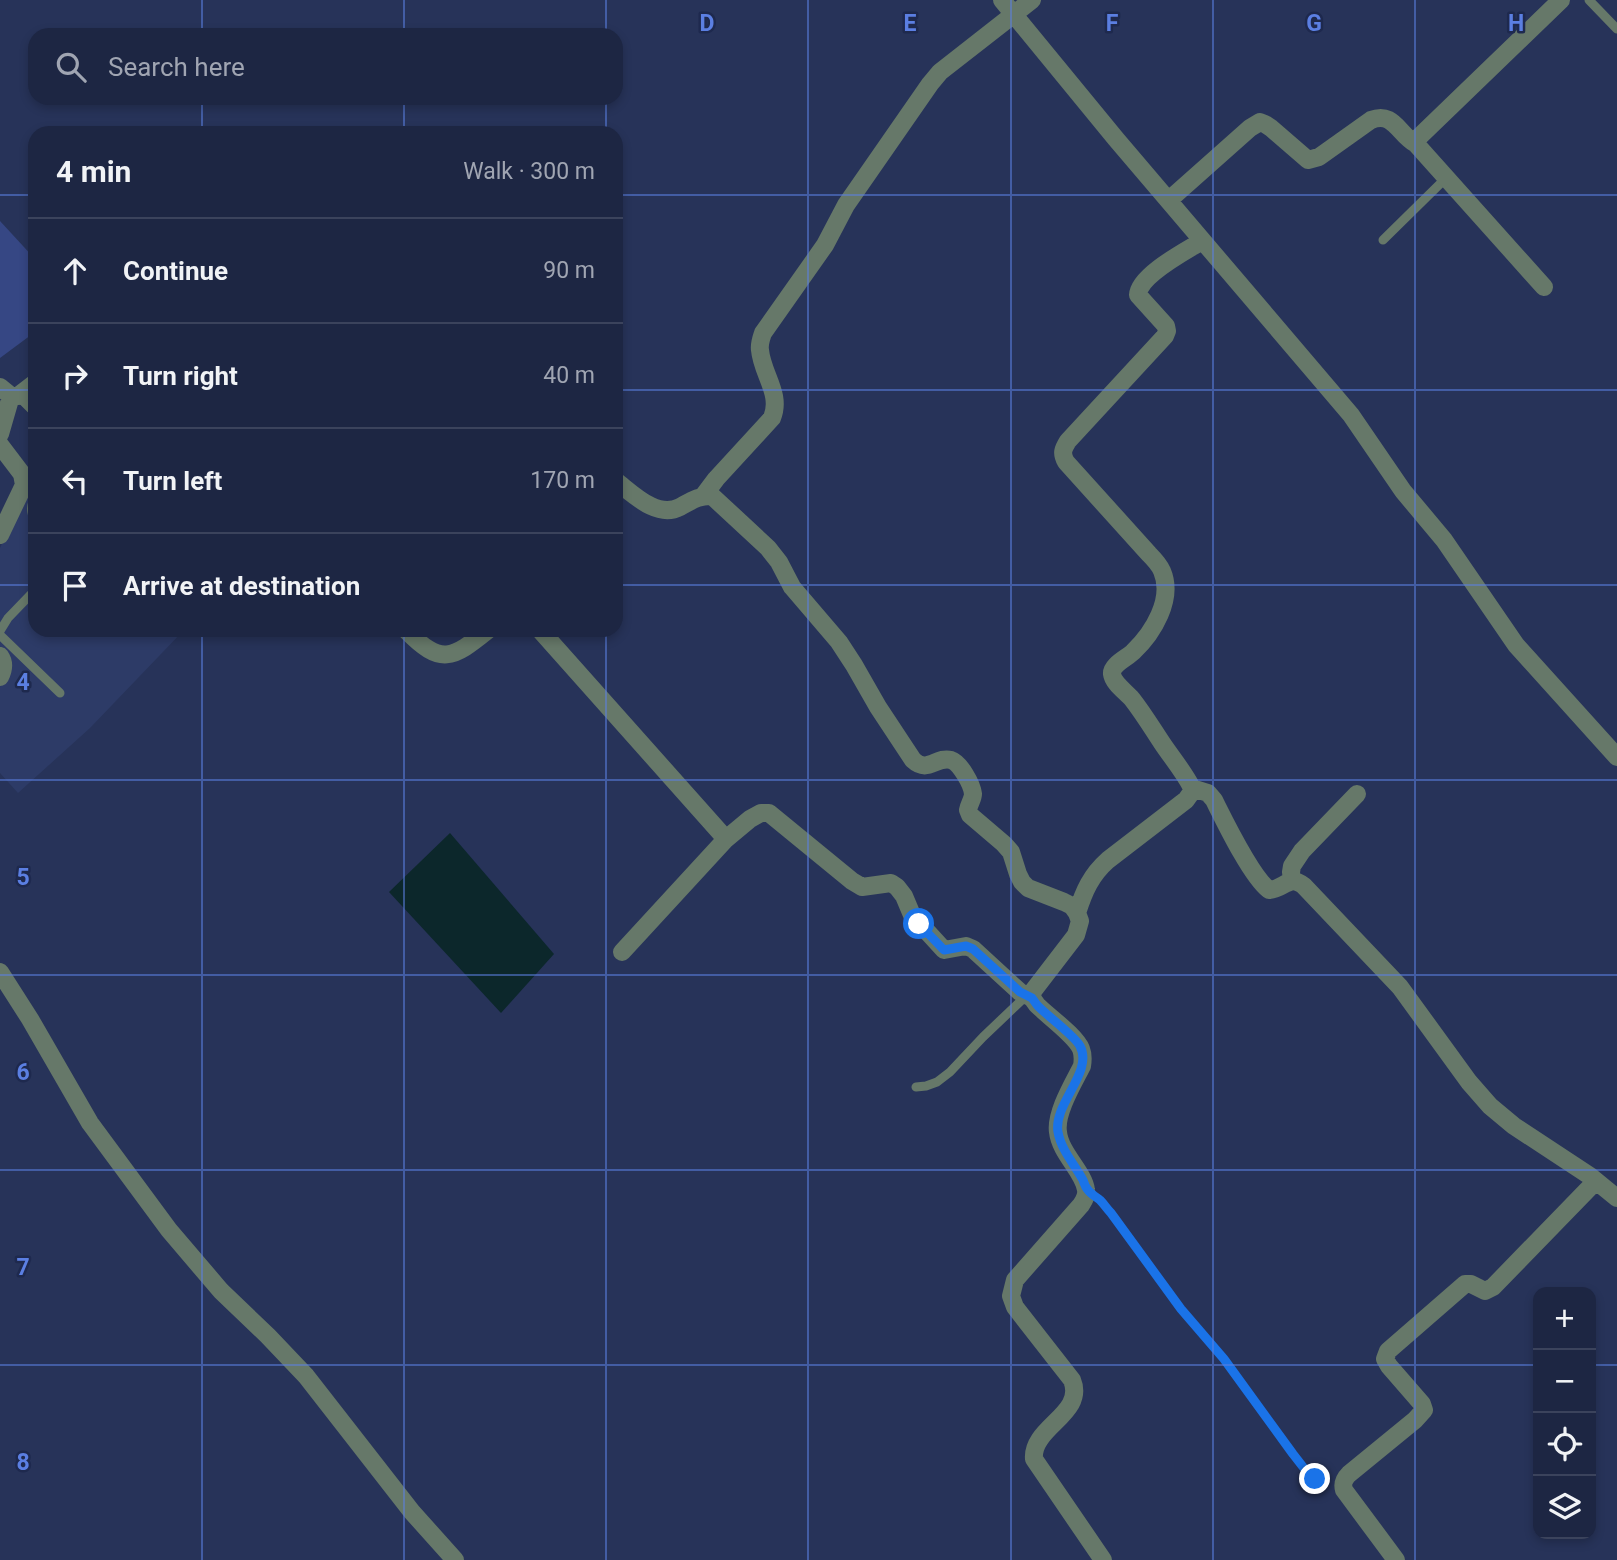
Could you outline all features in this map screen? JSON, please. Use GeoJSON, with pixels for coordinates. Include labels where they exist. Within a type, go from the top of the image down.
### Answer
{"type":"FeatureCollection","features":[{"type":"Feature","properties":{"kind":"street"},"geometry":{"type":"LineString","coordinates":[[1002,0],[1116,139],[1351,415],[1403,491],[1467,572],[1516,645],[1617,757]]}},
{"type":"Feature","properties":{"kind":"street"},"geometry":{"type":"LineString","coordinates":[[623,486],[642,501],[662,510],[676,509],[704,495],[772,418],[775,399],[760,352],[763,333],[930,83],[940,72],[1032,0]]}},
{"type":"Feature","properties":{"kind":"street"},"geometry":{"type":"LineString","coordinates":[[1416,144],[1419,137],[1561,0]]}},
{"type":"Feature","properties":{"kind":"street"},"geometry":{"type":"LineString","coordinates":[[1169,200],[1260,122],[1271,128],[1308,160],[1319,157],[1371,120],[1384,117],[1416,144],[1544,287]]}},
{"type":"Feature","properties":{"kind":"street"},"geometry":{"type":"LineString","coordinates":[[1202,241],[1159,269],[1140,286],[1138,295],[1167,326],[1165,336],[1068,441],[1063,450],[1066,462],[1158,565],[1163,574],[1166,588],[1163,608],[1154,627],[1134,652],[1112,669],[1111,673],[1192,788],[1208,793],[1214,800],[1252,869],[1265,887],[1275,890],[1292,881],[1298,881],[1304,886],[1400,987],[1469,1082],[1490,1106],[1514,1126],[1617,1198]]}},
{"type":"Feature","properties":{"kind":"street"},"geometry":{"type":"LineString","coordinates":[[0,434],[10,393],[28,386]]}},
{"type":"Feature","properties":{"kind":"street"},"geometry":{"type":"LineString","coordinates":[[0,447],[22,474],[24,485],[0,535]]}},
{"type":"Feature","properties":{"kind":"street"},"geometry":{"type":"LineString","coordinates":[[704,495],[717,500],[774,555],[792,587],[839,642],[913,760],[923,766],[946,760],[957,764],[972,789],[973,797],[968,810],[970,815],[1011,852],[1022,882],[1028,888],[1072,906],[1077,913],[1080,921],[1076,935],[1029,997]]}},
{"type":"Feature","properties":{"kind":"street"},"geometry":{"type":"LineString","coordinates":[[414,637],[432,652],[443,655],[456,653],[478,637]]}},
{"type":"Feature","properties":{"kind":"street"},"geometry":{"type":"LineString","coordinates":[[546,637],[726,839]]}},
{"type":"Feature","properties":{"kind":"street"},"geometry":{"type":"LineString","coordinates":[[0,656],[4,670],[0,677]]}},
{"type":"Feature","properties":{"kind":"street"},"geometry":{"type":"LineString","coordinates":[[1077,913],[1084,892],[1096,871],[1186,800],[1192,788]]}},
{"type":"Feature","properties":{"kind":"street"},"geometry":{"type":"LineString","coordinates":[[1292,881],[1291,872],[1302,851],[1357,794]]}},
{"type":"Feature","properties":{"kind":"street"},"geometry":{"type":"LineString","coordinates":[[622,952],[726,839],[750,819],[761,813],[769,813],[862,887],[891,883],[897,887],[912,915],[938,945],[944,950],[966,946],[973,949],[1076,1040],[1081,1047],[1083,1066],[1063,1107],[1057,1131],[1062,1146],[1084,1182],[1086,1197],[1015,1280],[1011,1296],[1015,1307],[1072,1380],[1076,1389],[1069,1406],[1038,1441],[1033,1451],[1034,1459],[1103,1560]]}},
{"type":"Feature","properties":{"kind":"street"},"geometry":{"type":"LineString","coordinates":[[0,972],[90,1123],[169,1230],[221,1291],[306,1376],[412,1512],[455,1560]]}},
{"type":"Feature","properties":{"kind":"street"},"geometry":{"type":"LineString","coordinates":[[1396,1560],[1343,1485],[1349,1474],[1424,1410],[1422,1404],[1389,1366],[1385,1359],[1388,1351],[1465,1284],[1485,1291],[1493,1287],[1596,1181]]}},
{"type":"Feature","properties":{"kind":"lane"},"geometry":{"type":"LineString","coordinates":[[1589,0],[1617,29]]}},
{"type":"Feature","properties":{"kind":"lane"},"geometry":{"type":"LineString","coordinates":[[1383,240],[1447,178]]}},
{"type":"Feature","properties":{"kind":"lane"},"geometry":{"type":"LineString","coordinates":[[10,393],[28,407]]}},
{"type":"Feature","properties":{"kind":"lane"},"geometry":{"type":"LineString","coordinates":[[28,597],[8,618],[0,633],[60,693]]}},
{"type":"Feature","properties":{"kind":"lane"},"geometry":{"type":"LineString","coordinates":[[916,1087],[937,1082],[950,1072],[983,1037],[1029,997]]}},
{"type":"Feature","properties":{"kind":"path"},"geometry":{"type":"LineString","coordinates":[[1086,1189],[1111,1213],[1181,1309],[1224,1359],[1307,1472],[1315,1479],[1343,1485]]}},
{"type":"Feature","properties":{"kind":"shaded area"},"geometry":{"type":"Polygon","coordinates":[[[0,221],[28,251],[28,337],[0,358],[0,221]]]}},
{"type":"Feature","properties":{"kind":"shaded area"},"geometry":{"type":"Polygon","coordinates":[[[28,494],[28,637],[177,637],[90,728],[18,793],[0,773],[0,683],[12,667],[11,659],[0,649],[0,548],[28,494]]]}},
{"type":"Feature","properties":{"kind":"shaded area"},"geometry":{"type":"Polygon","coordinates":[[[450,833],[554,954],[501,1013],[389,892],[450,833]]]}},
{"type":"Feature","properties":{"kind":"route"},"geometry":{"type":"LineString","coordinates":[[919,924],[944,950],[966,946],[973,949],[1020,992],[1032,998],[1081,1047],[1083,1066],[1058,1120],[1057,1131],[1062,1146],[1086,1189],[1111,1213],[1181,1309],[1224,1359],[1293,1454],[1315,1479]]}}]}
